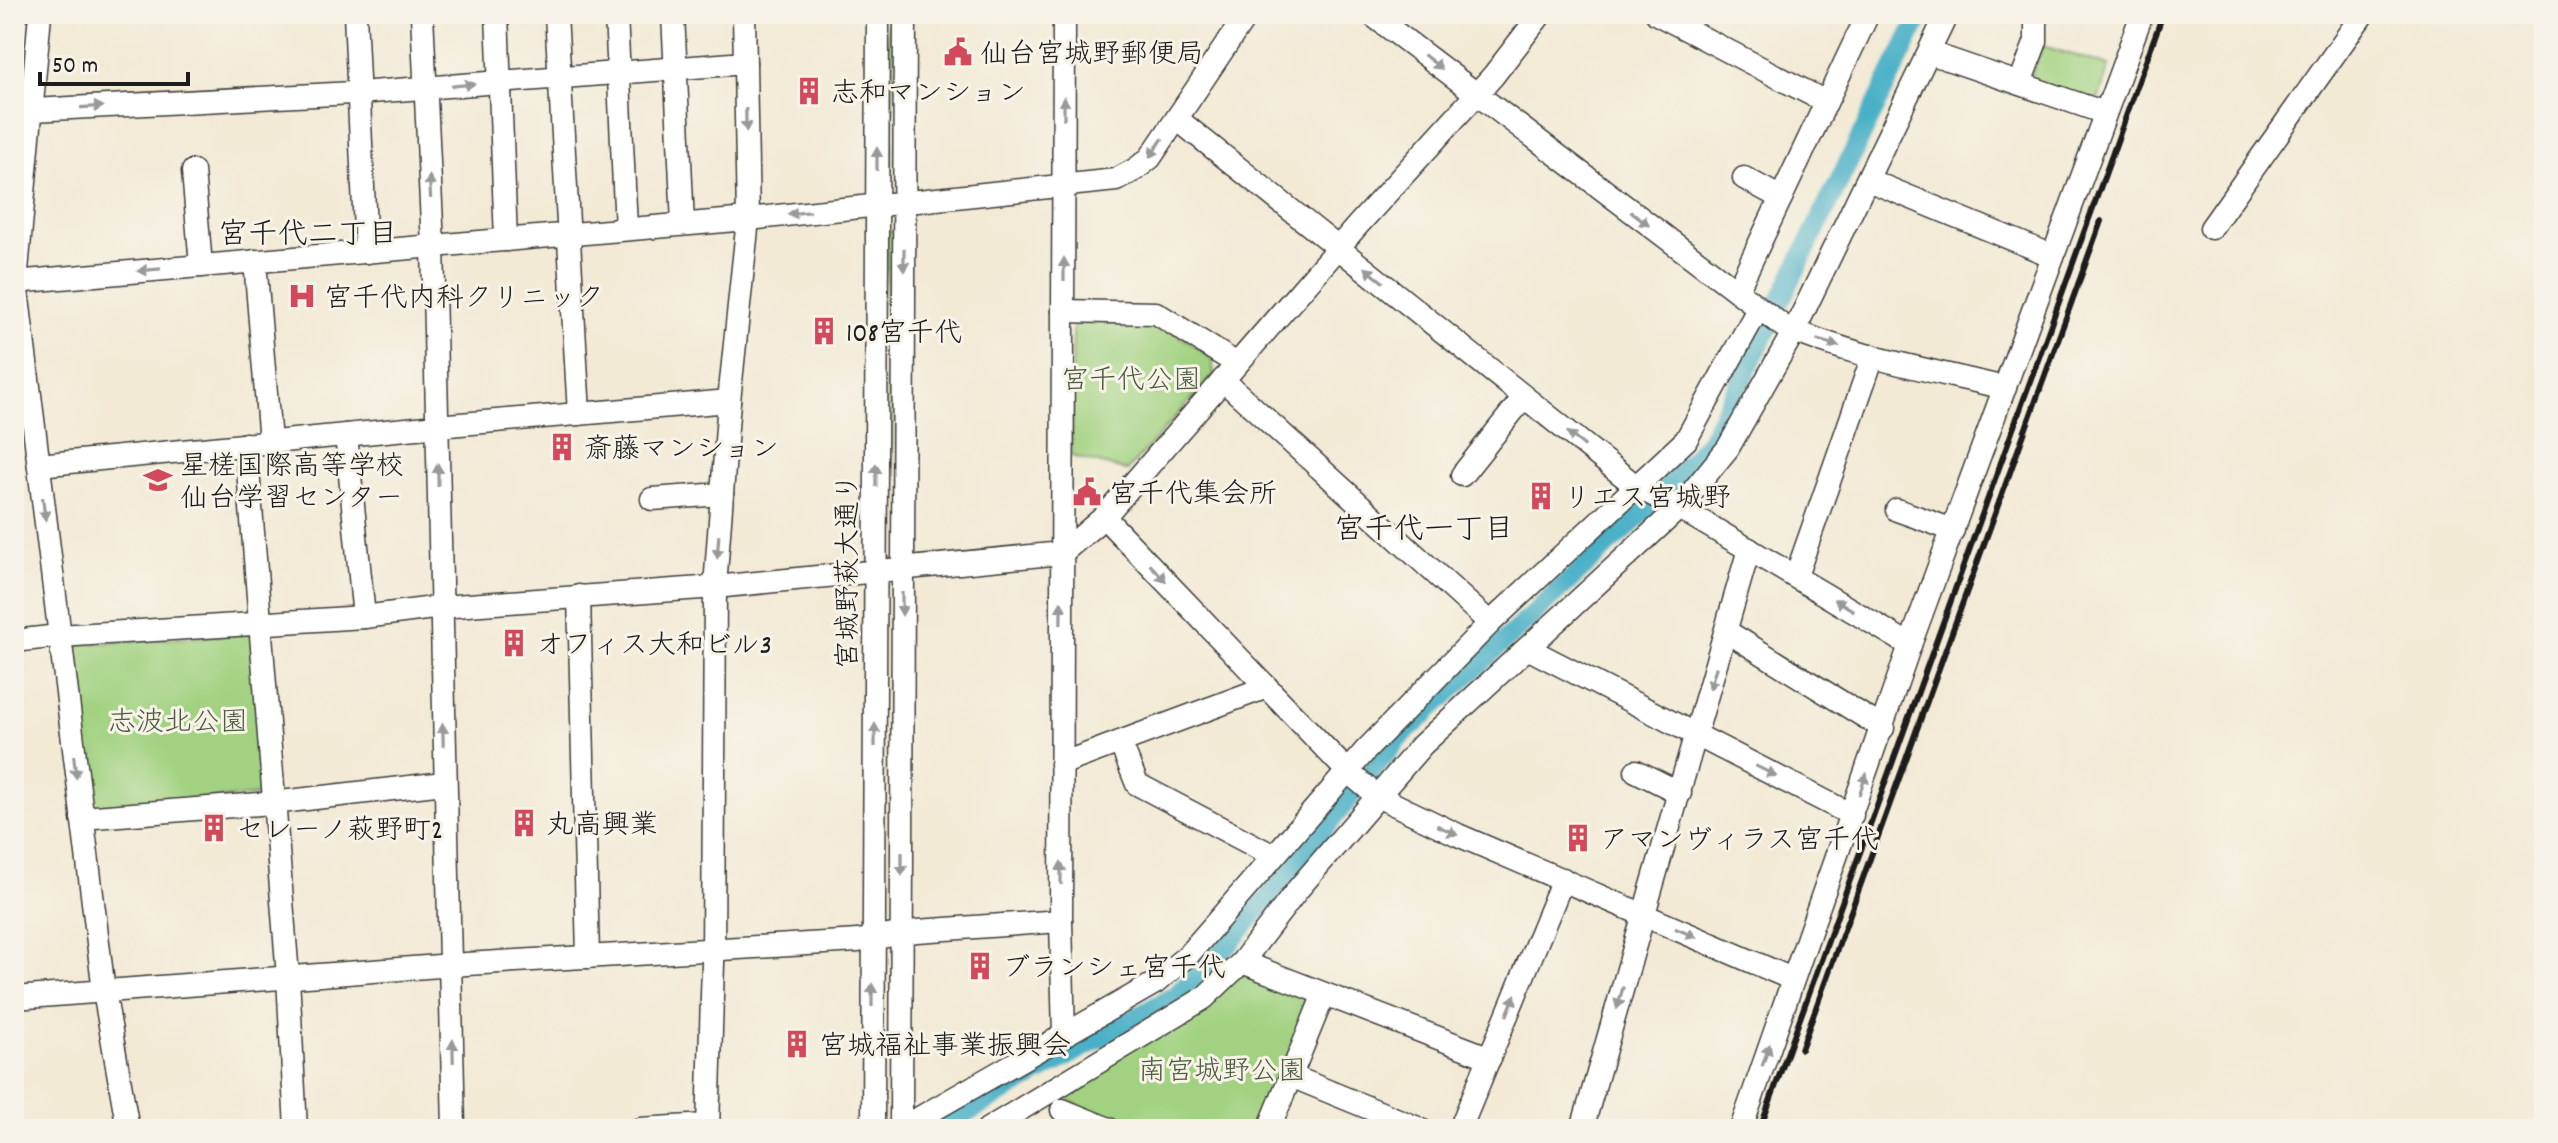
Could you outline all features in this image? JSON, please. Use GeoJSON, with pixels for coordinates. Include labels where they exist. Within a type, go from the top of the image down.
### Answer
{"type":"FeatureCollection","features":[{"type":"Feature","properties":{"kind":"street"},"geometry":{"type":"LineString","coordinates":[[40,14],[22,110],[15,282],[104,991],[128,1129]]}},
{"type":"Feature","properties":{"kind":"street"},"geometry":{"type":"LineString","coordinates":[[355,14],[366,252]]}},
{"type":"Feature","properties":{"kind":"street"},"geometry":{"type":"LineString","coordinates":[[422,14],[433,246],[454,1129]]}},
{"type":"Feature","properties":{"kind":"street"},"geometry":{"type":"LineString","coordinates":[[497,14],[506,240]]}},
{"type":"Feature","properties":{"kind":"street"},"geometry":{"type":"LineString","coordinates":[[556,14],[579,414]]}},
{"type":"Feature","properties":{"kind":"street"},"geometry":{"type":"LineString","coordinates":[[616,14],[626,229]]}},
{"type":"Feature","properties":{"kind":"street"},"geometry":{"type":"LineString","coordinates":[[673,14],[683,224]]}},
{"type":"Feature","properties":{"kind":"street"},"geometry":{"type":"LineString","coordinates":[[640,1129],[708,1127],[715,587],[729,401],[748,219],[744,14]]}},
{"type":"Feature","properties":{"kind":"street","name":"宮城野萩大通り"},"geometry":{"type":"LineString","coordinates":[[873,1129],[878,14]]}},
{"type":"Feature","properties":{"kind":"street","name":"宮城野萩大通り"},"geometry":{"type":"LineString","coordinates":[[901,1129],[905,14]]}},
{"type":"Feature","properties":{"kind":"street"},"geometry":{"type":"LineString","coordinates":[[1064,14],[1061,764],[1064,1035]]}},
{"type":"Feature","properties":{"kind":"street"},"geometry":{"type":"LineString","coordinates":[[15,282],[748,219],[1116,180],[1150,158],[1247,14]]}},
{"type":"Feature","properties":{"kind":"street"},"geometry":{"type":"LineString","coordinates":[[1371,14],[1758,309],[1794,331],[1873,356],[2005,388]]}},
{"type":"Feature","properties":{"kind":"street"},"geometry":{"type":"LineString","coordinates":[[14,641],[364,617],[441,607],[715,587],[1062,553],[1104,517],[1493,76],[1541,14]]}},
{"type":"Feature","properties":{"kind":"street"},"geometry":{"type":"LineString","coordinates":[[1657,14],[1826,102]]}},
{"type":"Feature","properties":{"kind":"street"},"geometry":{"type":"LineString","coordinates":[[1737,291],[1868,14]]}},
{"type":"Feature","properties":{"kind":"street"},"geometry":{"type":"LineString","coordinates":[[988,1129],[1059,1110],[1204,998],[1242,962],[1298,889],[1362,784],[1490,623],[1728,448],[1794,331],[1947,14]]}},
{"type":"Feature","properties":{"kind":"street"},"geometry":{"type":"LineString","coordinates":[[2020,83],[2036,41],[2036,14]]}},
{"type":"Feature","properties":{"kind":"street"},"geometry":{"type":"LineString","coordinates":[[1741,1129],[1910,645],[2142,14]]}},
{"type":"Feature","properties":{"kind":"street"},"geometry":{"type":"LineString","coordinates":[[2211,228],[2363,14]]}},
{"type":"Feature","properties":{"kind":"street"},"geometry":{"type":"LineString","coordinates":[[1930,53],[2105,113]]}},
{"type":"Feature","properties":{"kind":"street"},"geometry":{"type":"LineString","coordinates":[[22,110],[358,93],[619,74],[675,66],[745,63]]}},
{"type":"Feature","properties":{"kind":"street"},"geometry":{"type":"LineString","coordinates":[[1177,119],[1524,397],[1658,497],[1910,645]]}},
{"type":"Feature","properties":{"kind":"street"},"geometry":{"type":"LineString","coordinates":[[193,171],[201,266]]}},
{"type":"Feature","properties":{"kind":"street"},"geometry":{"type":"LineString","coordinates":[[1744,178],[1781,198]]}},
{"type":"Feature","properties":{"kind":"street"},"geometry":{"type":"LineString","coordinates":[[1868,180],[2053,256]]}},
{"type":"Feature","properties":{"kind":"street"},"geometry":{"type":"LineString","coordinates":[[255,261],[270,442]]}},
{"type":"Feature","properties":{"kind":"street"},"geometry":{"type":"LineString","coordinates":[[901,1129],[1155,983],[1188,955],[1272,855],[1362,784],[1422,745],[1529,649],[1658,497],[1758,309]]}},
{"type":"Feature","properties":{"kind":"street"},"geometry":{"type":"LineString","coordinates":[[1063,311],[1156,313],[1230,372],[1490,623]]}},
{"type":"Feature","properties":{"kind":"street"},"geometry":{"type":"LineString","coordinates":[[1796,576],[1873,356]]}},
{"type":"Feature","properties":{"kind":"street"},"geometry":{"type":"LineString","coordinates":[[1462,475],[1524,397]]}},
{"type":"Feature","properties":{"kind":"street"},"geometry":{"type":"LineString","coordinates":[[39,465],[729,401]]}},
{"type":"Feature","properties":{"kind":"street"},"geometry":{"type":"LineString","coordinates":[[346,435],[364,617]]}},
{"type":"Feature","properties":{"kind":"street"},"geometry":{"type":"LineString","coordinates":[[246,444],[288,977],[296,1129]]}},
{"type":"Feature","properties":{"kind":"street"},"geometry":{"type":"LineString","coordinates":[[652,499],[722,494]]}},
{"type":"Feature","properties":{"kind":"street"},"geometry":{"type":"LineString","coordinates":[[1897,510],[1953,530]]}},
{"type":"Feature","properties":{"kind":"street"},"geometry":{"type":"LineString","coordinates":[[1104,517],[1362,784],[1458,835],[1792,979]]}},
{"type":"Feature","properties":{"kind":"street"},"geometry":{"type":"LineString","coordinates":[[1582,1129],[1749,549]]}},
{"type":"Feature","properties":{"kind":"street"},"geometry":{"type":"LineString","coordinates":[[579,596],[588,957]]}},
{"type":"Feature","properties":{"kind":"street"},"geometry":{"type":"LineString","coordinates":[[1726,631],[1883,728]]}},
{"type":"Feature","properties":{"kind":"street"},"geometry":{"type":"LineString","coordinates":[[1529,649],[1852,815]]}},
{"type":"Feature","properties":{"kind":"street"},"geometry":{"type":"LineString","coordinates":[[1061,764],[1267,687]]}},
{"type":"Feature","properties":{"kind":"street"},"geometry":{"type":"LineString","coordinates":[[1120,742],[1137,784],[1272,855]]}},
{"type":"Feature","properties":{"kind":"street"},"geometry":{"type":"LineString","coordinates":[[1636,771],[1680,793]]}},
{"type":"Feature","properties":{"kind":"street"},"geometry":{"type":"LineString","coordinates":[[82,818],[272,803],[444,783]]}},
{"type":"Feature","properties":{"kind":"street"},"geometry":{"type":"LineString","coordinates":[[1460,1129],[1563,879]]}},
{"type":"Feature","properties":{"kind":"street"},"geometry":{"type":"LineString","coordinates":[[14,998],[451,965],[873,939],[1061,921]]}},
{"type":"Feature","properties":{"kind":"street"},"geometry":{"type":"LineString","coordinates":[[1242,962],[1490,1058]]}},
{"type":"Feature","properties":{"kind":"street"},"geometry":{"type":"LineString","coordinates":[[1269,1129],[1324,994]]}},
{"type":"Feature","properties":{"kind":"street"},"geometry":{"type":"LineString","coordinates":[[1291,1076],[1420,1129]]}},
{"type":"Feature","properties":{"kind":"street"},"geometry":{"type":"LineString","coordinates":[[1059,1110],[1109,1129]]}},
{"type":"Feature","properties":{"kind":"green space"},"geometry":{"type":"Polygon","coordinates":[[[888,14],[895,14],[892,178],[887,176],[888,14]]]}},
{"type":"Feature","properties":{"kind":"green space"},"geometry":{"type":"Polygon","coordinates":[[[2043,46],[2109,66],[2099,98],[2090,101],[2035,82],[2032,73],[2043,46]]]}},
{"type":"Feature","properties":{"kind":"green space"},"geometry":{"type":"Polygon","coordinates":[[[891,230],[894,233],[892,533],[888,536],[887,233],[891,230]]]}},
{"type":"Feature","properties":{"kind":"green space","name":"宮千代公園"},"geometry":{"type":"Polygon","coordinates":[[[1082,317],[1157,321],[1212,357],[1214,374],[1127,471],[1071,456],[1073,324],[1082,317]]]}},
{"type":"Feature","properties":{"kind":"green space","name":"志波北公園"},"geometry":{"type":"Polygon","coordinates":[[[255,633],[265,795],[88,809],[69,645],[255,633]]]}},
{"type":"Feature","properties":{"kind":"green space","name":"南宮城野公園"},"geometry":{"type":"Polygon","coordinates":[[[1255,972],[1309,992],[1315,1004],[1262,1129],[1136,1129],[1069,1101],[1070,1088],[1237,976],[1255,972]]]}},
{"type":"Feature","properties":{"kind":"waterway"},"geometry":{"type":"LineString","coordinates":[[1779,304],[1921,14]]}},
{"type":"Feature","properties":{"kind":"waterway"},"geometry":{"type":"LineString","coordinates":[[938,1129],[1176,995],[1230,943],[1399,738],[1635,520],[1709,442],[1769,326]]}},
{"type":"Feature","properties":{"kind":"railway"},"geometry":{"type":"LineString","coordinates":[[1760,1129],[2163,14]]}},
{"type":"Feature","properties":{"kind":"railway"},"geometry":{"type":"LineString","coordinates":[[1801,1049],[2101,221]]}},
{"type":"Feature","properties":{"kind":"place","name":"仙台宮城野郵便局"},"geometry":{"type":"Point","coordinates":[958,52]}},
{"type":"Feature","properties":{"kind":"place","name":"志和マンション"},"geometry":{"type":"Point","coordinates":[809,91]}},
{"type":"Feature","properties":{"kind":"place","name":"宮千代内科クリニック"},"geometry":{"type":"Point","coordinates":[302,296]}},
{"type":"Feature","properties":{"kind":"place","name":"108宮千代"},"geometry":{"type":"Point","coordinates":[824,331]}},
{"type":"Feature","properties":{"kind":"place","name":"斎藤マンション"},"geometry":{"type":"Point","coordinates":[562,447]}},
{"type":"Feature","properties":{"kind":"place","name":"星槎国際高等学校 仙台学習センター"},"geometry":{"type":"Point","coordinates":[158,480]}},
{"type":"Feature","properties":{"kind":"place","name":"宮千代集会所"},"geometry":{"type":"Point","coordinates":[1087,492]}},
{"type":"Feature","properties":{"kind":"place","name":"リエス宮城野"},"geometry":{"type":"Point","coordinates":[1541,496]}},
{"type":"Feature","properties":{"kind":"place","name":"オフィス大和ビル3"},"geometry":{"type":"Point","coordinates":[514,643]}},
{"type":"Feature","properties":{"kind":"place","name":"丸高興業"},"geometry":{"type":"Point","coordinates":[524,823]}},
{"type":"Feature","properties":{"kind":"place","name":"セレーノ萩野町2"},"geometry":{"type":"Point","coordinates":[214,828]}},
{"type":"Feature","properties":{"kind":"place","name":"アマンヴィラス宮千代"},"geometry":{"type":"Point","coordinates":[1578,838]}},
{"type":"Feature","properties":{"kind":"place","name":"ブランシェ宮千代"},"geometry":{"type":"Point","coordinates":[980,966]}},
{"type":"Feature","properties":{"kind":"place","name":"宮城福祉事業振興会"},"geometry":{"type":"Point","coordinates":[797,1044]}},
{"type":"Feature","properties":{"kind":"district","name":"宮千代二丁目"},"geometry":{"type":"Point","coordinates":[308,233]}},
{"type":"Feature","properties":{"kind":"district","name":"宮千代一丁目"},"geometry":{"type":"Point","coordinates":[1424,528]}}]}
